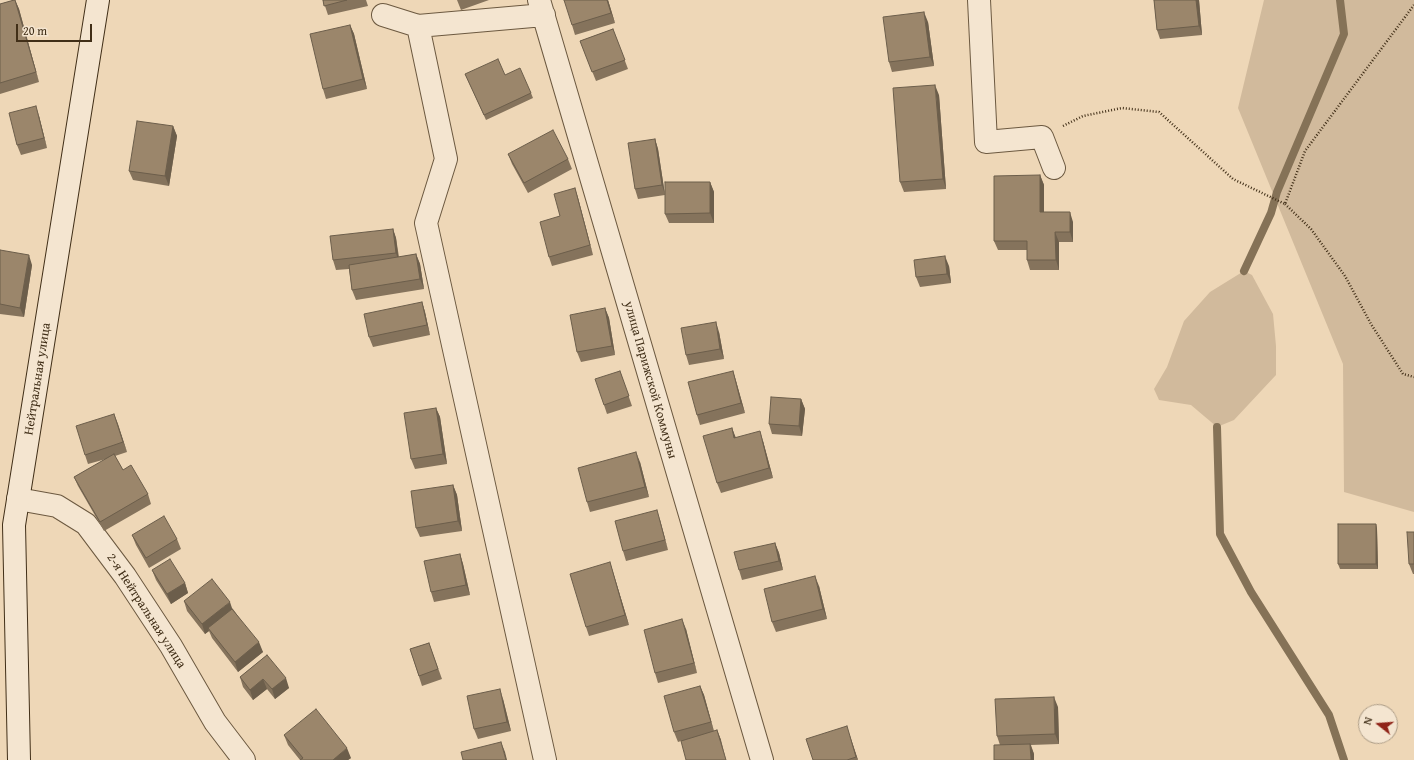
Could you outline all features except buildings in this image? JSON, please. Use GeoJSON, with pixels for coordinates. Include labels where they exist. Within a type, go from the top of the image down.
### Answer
{"type":"FeatureCollection","features":[{"type":"Feature","properties":{"kind":"street","name":"Нейтральная улица"},"geometry":{"type":"LineString","coordinates":[[19,760],[14,525],[98,0]]}},
{"type":"Feature","properties":{"kind":"street"},"geometry":{"type":"LineString","coordinates":[[979,0],[986,142],[1042,137],[1054,168]]}},
{"type":"Feature","properties":{"kind":"street"},"geometry":{"type":"LineString","coordinates":[[383,15],[418,26],[542,7]]}},
{"type":"Feature","properties":{"kind":"street","name":"улица Парижской Коммуны"},"geometry":{"type":"LineString","coordinates":[[542,7],[550,41],[762,760]]}},
{"type":"Feature","properties":{"kind":"street"},"geometry":{"type":"LineString","coordinates":[[418,26],[446,159],[426,223],[545,760]]}},
{"type":"Feature","properties":{"kind":"street","name":"2-я Нейтральная улица"},"geometry":{"type":"LineString","coordinates":[[18,500],[57,506],[86,524],[126,576],[171,646],[215,722],[244,760]]}},
{"type":"Feature","properties":{"kind":"path"},"geometry":{"type":"LineString","coordinates":[[1285,204],[1305,151],[1414,5]]}},
{"type":"Feature","properties":{"kind":"path"},"geometry":{"type":"LineString","coordinates":[[1042,137],[1083,116],[1122,108],[1159,112],[1233,178],[1285,204],[1311,229],[1345,276],[1371,324],[1403,374],[1414,377]]}},
{"type":"Feature","properties":{"kind":"shaded area"},"geometry":{"type":"Polygon","coordinates":[[[1264,0],[1414,0],[1414,512],[1344,492],[1343,364],[1238,108],[1264,0]]]}},
{"type":"Feature","properties":{"kind":"shaded area"},"geometry":{"type":"Polygon","coordinates":[[[1244,271],[1252,275],[1273,314],[1276,346],[1276,375],[1234,420],[1217,427],[1191,405],[1159,400],[1154,389],[1167,367],[1184,321],[1210,292],[1244,271]]]}},
{"type":"Feature","properties":{"kind":"waterway"},"geometry":{"type":"LineString","coordinates":[[1244,271],[1271,213],[1277,192],[1344,34],[1340,0]]}},
{"type":"Feature","properties":{"kind":"waterway"},"geometry":{"type":"LineString","coordinates":[[1217,427],[1220,534],[1251,592],[1329,715],[1344,760]]}}]}
